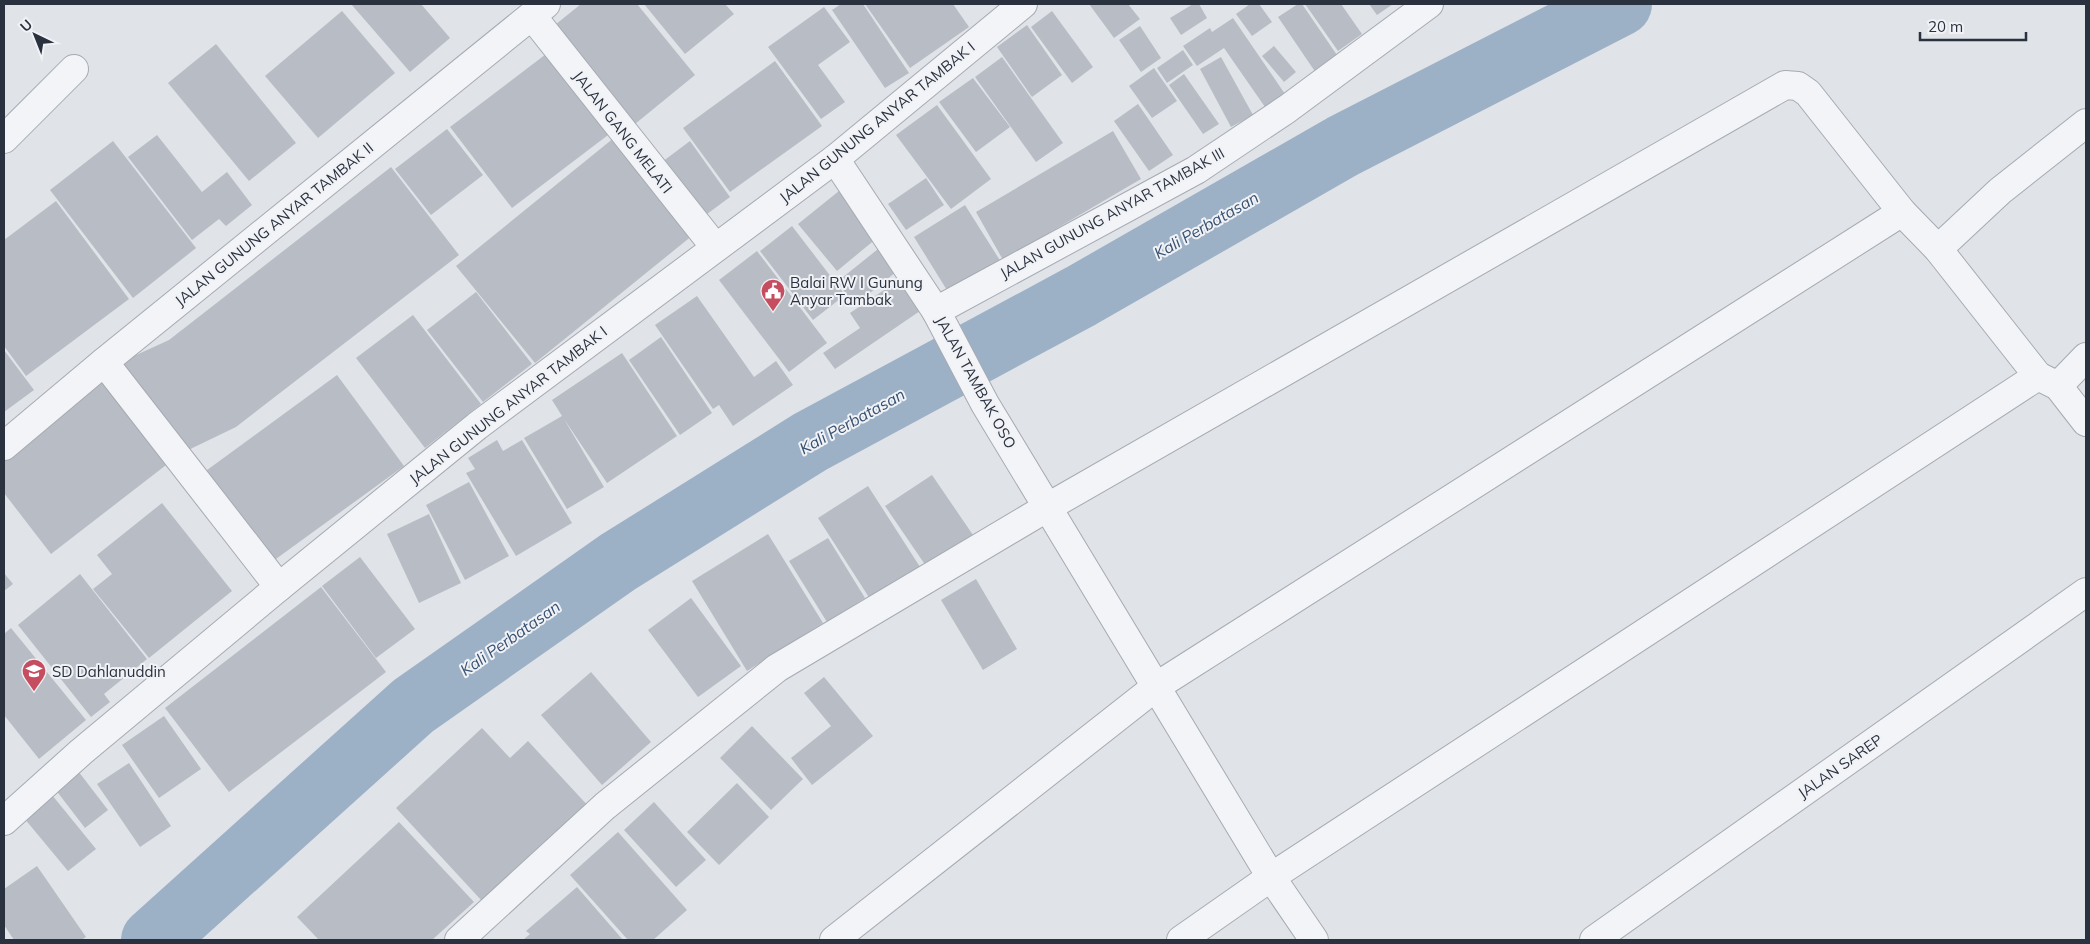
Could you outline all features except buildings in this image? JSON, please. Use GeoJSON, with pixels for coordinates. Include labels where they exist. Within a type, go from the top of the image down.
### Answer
{"type":"FeatureCollection","features":[{"type":"Feature","properties":{"kind":"street","name":"JALAN GUNUNG ANYAR TAMBAK I"},"geometry":{"type":"LineString","coordinates":[[4,818],[279,587],[477,426],[835,159],[1024,4]]}},
{"type":"Feature","properties":{"kind":"street","name":"JALAN GUNUNG ANYAR TAMBAK III"},"geometry":{"type":"LineString","coordinates":[[940,319],[1196,170],[1287,110],[1429,4]]}},
{"type":"Feature","properties":{"kind":"street","name":"JALAN GANG MELATI"},"geometry":{"type":"LineString","coordinates":[[539,10],[715,247]]}},
{"type":"Feature","properties":{"kind":"street","name":"JALAN GUNUNG ANYAR TAMBAK II"},"geometry":{"type":"LineString","coordinates":[[4,446],[104,362],[539,10]]}},
{"type":"Feature","properties":{"kind":"street"},"geometry":{"type":"LineString","coordinates":[[4,139],[74,69]]}},
{"type":"Feature","properties":{"kind":"street"},"geometry":{"type":"LineString","coordinates":[[458,940],[606,806],[777,668],[1048,506],[1785,84],[1798,86],[1808,93],[1902,212],[1938,249],[2048,381],[2086,422]]}},
{"type":"Feature","properties":{"kind":"street"},"geometry":{"type":"LineString","coordinates":[[1938,249],[1960,231],[2000,191],[2086,123]]}},
{"type":"Feature","properties":{"kind":"street","name":"JALAN TAMBAK OSO"},"geometry":{"type":"LineString","coordinates":[[835,159],[940,319],[985,404],[1271,877],[1314,940]]}},
{"type":"Feature","properties":{"kind":"street"},"geometry":{"type":"LineString","coordinates":[[834,940],[1157,686],[1902,212]]}},
{"type":"Feature","properties":{"kind":"street"},"geometry":{"type":"LineString","coordinates":[[1182,940],[1271,877],[2086,357]]}},
{"type":"Feature","properties":{"kind":"street"},"geometry":{"type":"LineString","coordinates":[[104,362],[279,587]]}},
{"type":"Feature","properties":{"kind":"street","name":"JALAN SAREP"},"geometry":{"type":"LineString","coordinates":[[1594,940],[2086,592]]}},
{"type":"Feature","properties":{"kind":"waterway","name":"Kali Perbatasan"},"geometry":{"type":"LineString","coordinates":[[153,940],[413,706],[618,562],[810,442],[1081,296],[1343,146],[1620,4]]}},
{"type":"Feature","properties":{"kind":"place","name":"Balai RW I Gunung Anyar Tambak"},"geometry":{"type":"Point","coordinates":[773,312]}},
{"type":"Feature","properties":{"kind":"place","name":"SD Dahlanuddin"},"geometry":{"type":"Point","coordinates":[34,692]}}]}
